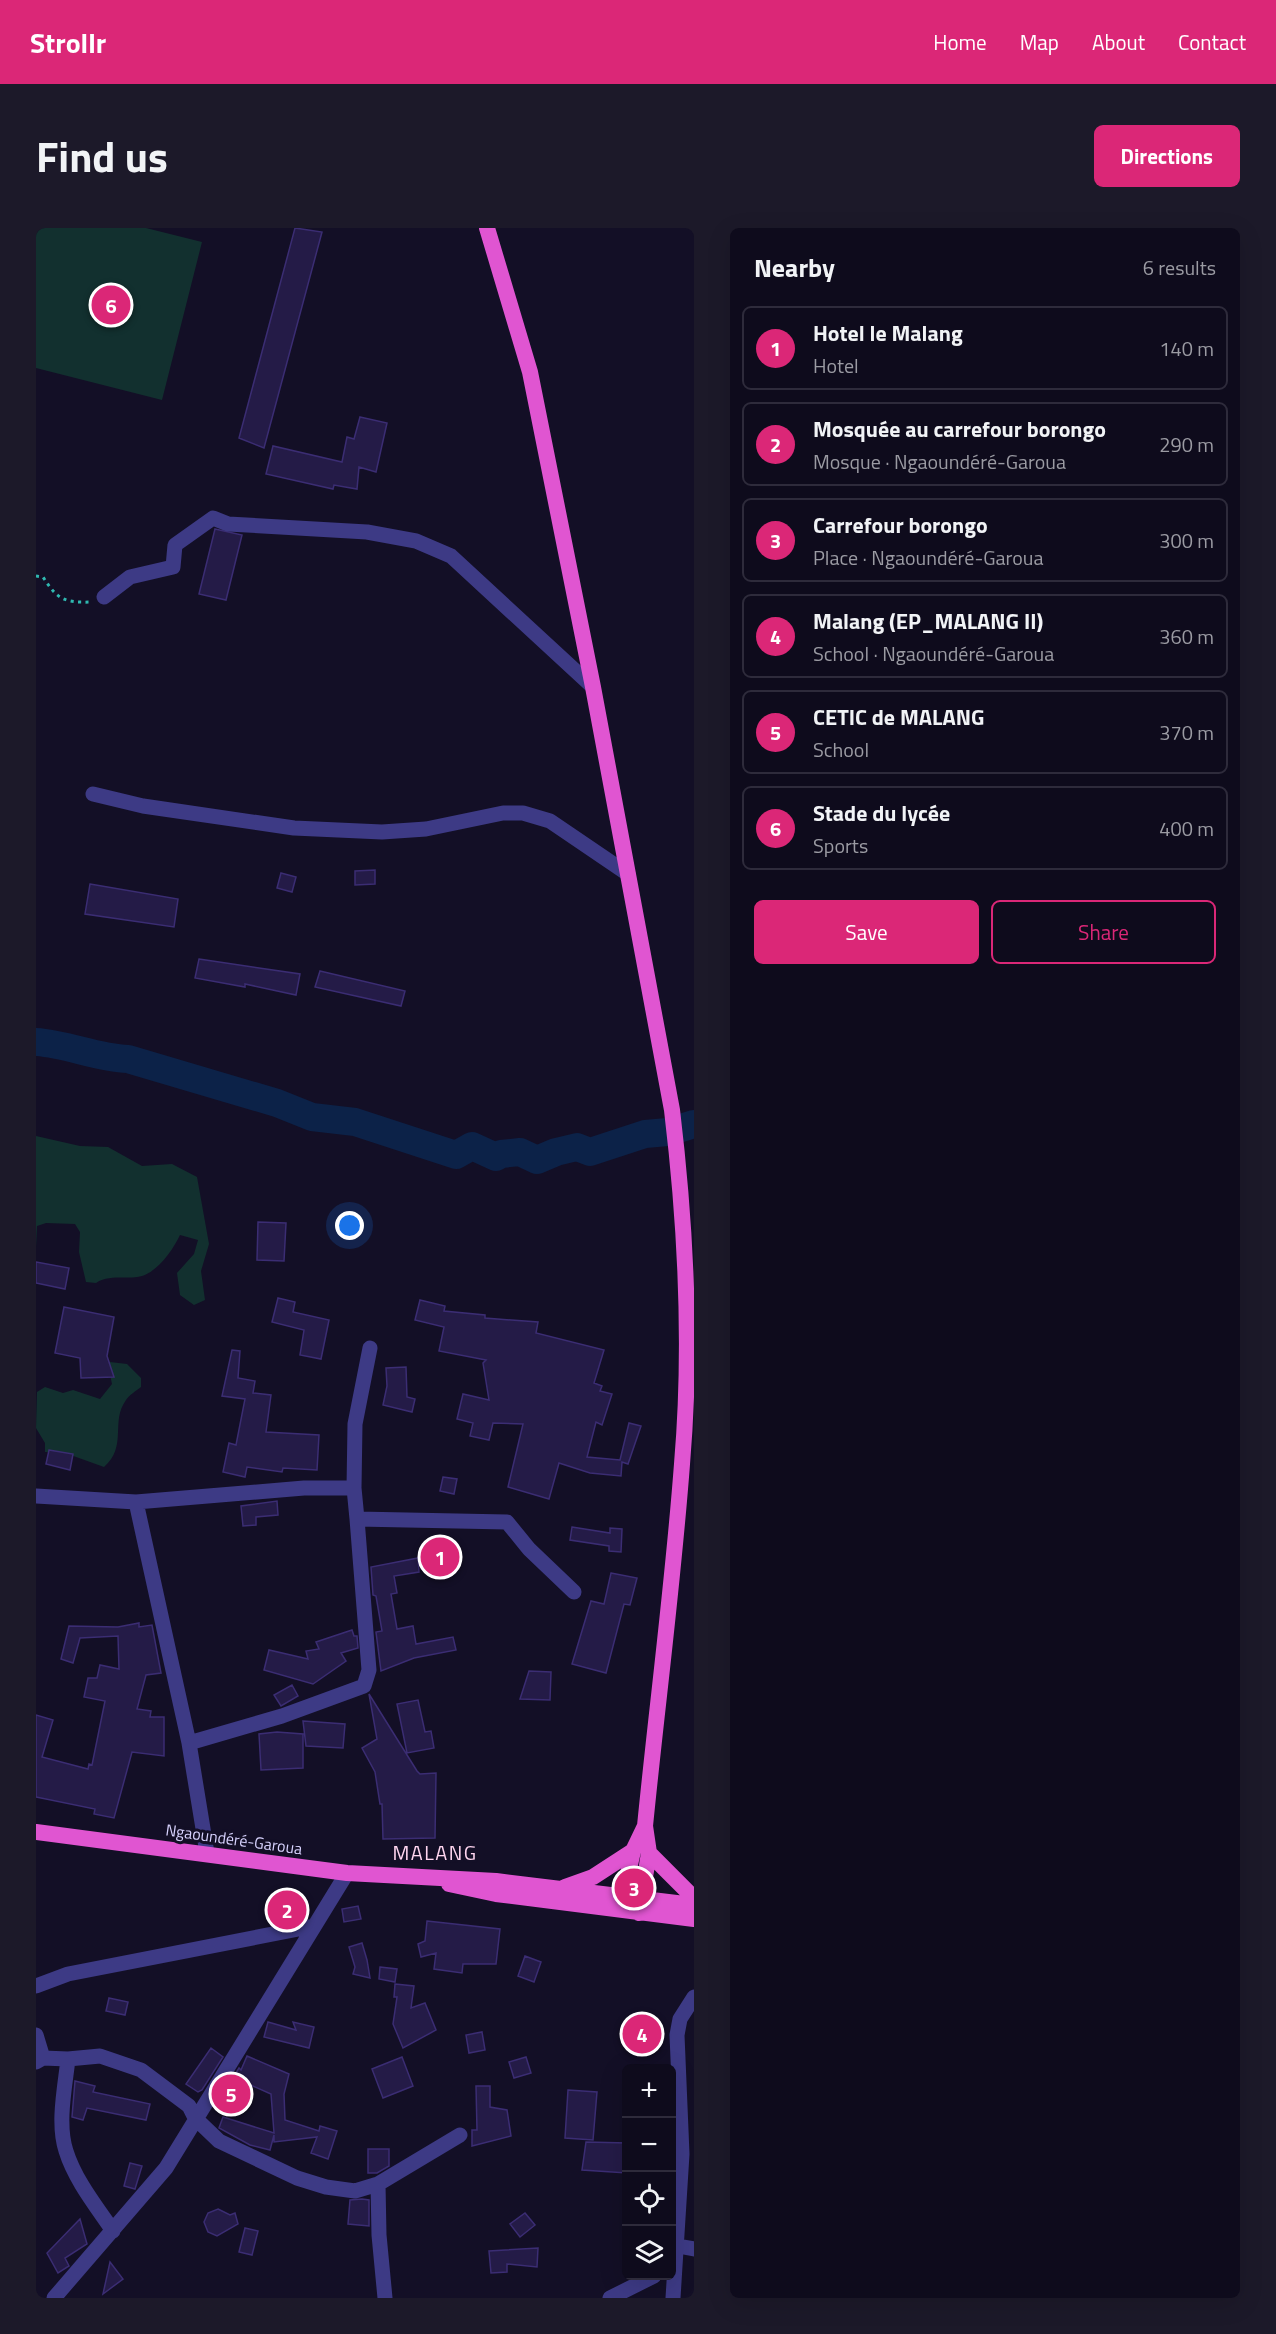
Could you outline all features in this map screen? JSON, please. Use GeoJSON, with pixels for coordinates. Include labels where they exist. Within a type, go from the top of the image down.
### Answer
{"type":"FeatureCollection","features":[{"type":"Feature","properties":{"kind":"highway"},"geometry":{"type":"LineString","coordinates":[[487,228],[530,372],[593,687],[672,1110],[679,1171],[687,1338],[688,1463],[641,1852],[640,1905]]}},
{"type":"Feature","properties":{"kind":"highway","name":"Ngaoundéré-Garoua"},"geometry":{"type":"LineString","coordinates":[[36,1832],[347,1873],[427,1879],[469,1878],[564,1888],[622,1903]]}},
{"type":"Feature","properties":{"kind":"highway"},"geometry":{"type":"LineString","coordinates":[[564,1888],[593,1877],[641,1852]]}},
{"type":"Feature","properties":{"kind":"highway"},"geometry":{"type":"LineString","coordinates":[[641,1852],[694,1898]]}},
{"type":"Feature","properties":{"kind":"highway"},"geometry":{"type":"LineString","coordinates":[[622,1903],[641,1852]]}},
{"type":"Feature","properties":{"kind":"highway","name":"Ngaoundéré-Garoua"},"geometry":{"type":"LineString","coordinates":[[427,1879],[468,1890],[640,1905],[694,1905]]}},
{"type":"Feature","properties":{"kind":"highway","name":"Ngaoundéré-Garoua"},"geometry":{"type":"LineString","coordinates":[[640,1905],[694,1919]]}},
{"type":"Feature","properties":{"kind":"street"},"geometry":{"type":"LineString","coordinates":[[104,597],[130,577],[173,567],[175,545],[213,518],[228,525],[367,532],[416,541],[451,556],[593,687]]}},
{"type":"Feature","properties":{"kind":"street"},"geometry":{"type":"LineString","coordinates":[[93,795],[143,806],[294,828],[371,832],[426,829],[503,813],[523,813],[550,821],[627,874]]}},
{"type":"Feature","properties":{"kind":"street"},"geometry":{"type":"LineString","coordinates":[[189,1743],[282,1716],[364,1686],[369,1670],[354,1488],[355,1424],[370,1348]]}},
{"type":"Feature","properties":{"kind":"street"},"geometry":{"type":"LineString","coordinates":[[36,1496],[136,1502],[303,1488],[354,1488]]}},
{"type":"Feature","properties":{"kind":"street"},"geometry":{"type":"LineString","coordinates":[[136,1502],[189,1743],[207,1853]]}},
{"type":"Feature","properties":{"kind":"street"},"geometry":{"type":"LineString","coordinates":[[357,1519],[507,1522],[529,1549],[574,1592]]}},
{"type":"Feature","properties":{"kind":"street"},"geometry":{"type":"LineString","coordinates":[[54,2298],[166,2168],[347,1873]]}},
{"type":"Feature","properties":{"kind":"street"},"geometry":{"type":"LineString","coordinates":[[36,1986],[68,1974],[314,1926]]}},
{"type":"Feature","properties":{"kind":"street"},"geometry":{"type":"LineString","coordinates":[[676,2254],[688,2154],[677,2035],[680,2019],[694,1997]]}},
{"type":"Feature","properties":{"kind":"street"},"geometry":{"type":"LineString","coordinates":[[36,2035],[40,2060],[100,2056],[141,2070],[189,2106],[195,2118],[219,2141],[297,2178],[326,2187],[355,2191],[378,2184],[460,2135]]}},
{"type":"Feature","properties":{"kind":"street"},"geometry":{"type":"LineString","coordinates":[[68,2059],[63,2106],[66,2151],[86,2191],[113,2231]]}},
{"type":"Feature","properties":{"kind":"street"},"geometry":{"type":"LineString","coordinates":[[378,2184],[379,2235],[386,2298]]}},
{"type":"Feature","properties":{"kind":"street"},"geometry":{"type":"LineString","coordinates":[[678,2246],[694,2249]]}},
{"type":"Feature","properties":{"kind":"street"},"geometry":{"type":"LineString","coordinates":[[610,2298],[646,2280]]}},
{"type":"Feature","properties":{"kind":"street"},"geometry":{"type":"LineString","coordinates":[[673,2280],[673,2298]]}},
{"type":"Feature","properties":{"kind":"path"},"geometry":{"type":"LineString","coordinates":[[36,576],[43,577],[54,596],[66,601],[88,603],[104,597]]}},
{"type":"Feature","properties":{"kind":"green space"},"geometry":{"type":"Polygon","coordinates":[[[36,228],[146,228],[202,242],[162,400],[36,368],[36,228]]]}},
{"type":"Feature","properties":{"kind":"green space"},"geometry":{"type":"Polygon","coordinates":[[[36,1136],[80,1146],[108,1147],[142,1166],[172,1164],[197,1177],[209,1244],[201,1271],[205,1300],[194,1305],[180,1295],[177,1273],[194,1254],[198,1240],[180,1235],[154,1270],[142,1276],[112,1278],[96,1283],[86,1282],[79,1252],[80,1232],[75,1224],[46,1223],[37,1226],[36,1247],[36,1136]]]}},
{"type":"Feature","properties":{"kind":"green space"},"geometry":{"type":"Polygon","coordinates":[[[110,1362],[127,1364],[141,1378],[141,1387],[127,1398],[121,1408],[117,1442],[111,1459],[104,1467],[65,1453],[45,1452],[45,1443],[36,1428],[37,1392],[45,1387],[63,1393],[73,1390],[100,1399],[112,1384],[108,1365],[110,1362]]]}},
{"type":"Feature","properties":{"kind":"building"},"geometry":{"type":"Polygon","coordinates":[[[295,228],[322,232],[264,448],[239,438],[295,228]]]}},
{"type":"Feature","properties":{"kind":"building"},"geometry":{"type":"Polygon","coordinates":[[[360,417],[387,423],[376,472],[359,467],[357,489],[334,485],[333,489],[266,474],[273,446],[342,462],[347,437],[354,439],[360,417]]]}},
{"type":"Feature","properties":{"kind":"building"},"geometry":{"type":"Polygon","coordinates":[[[215,529],[242,535],[226,600],[199,594],[215,529]]]}},
{"type":"Feature","properties":{"kind":"building"},"geometry":{"type":"Polygon","coordinates":[[[375,870],[375,884],[355,885],[355,871],[375,870]]]}},
{"type":"Feature","properties":{"kind":"building"},"geometry":{"type":"Polygon","coordinates":[[[281,873],[296,877],[292,892],[277,888],[281,873]]]}},
{"type":"Feature","properties":{"kind":"building"},"geometry":{"type":"Polygon","coordinates":[[[90,884],[178,899],[174,927],[85,914],[90,884]]]}},
{"type":"Feature","properties":{"kind":"building"},"geometry":{"type":"Polygon","coordinates":[[[199,959],[300,974],[296,995],[245,984],[245,987],[195,978],[199,959]]]}},
{"type":"Feature","properties":{"kind":"building"},"geometry":{"type":"Polygon","coordinates":[[[320,971],[405,991],[401,1006],[315,987],[320,971]]]}},
{"type":"Feature","properties":{"kind":"building"},"geometry":{"type":"Polygon","coordinates":[[[258,1222],[286,1223],[284,1261],[257,1260],[258,1222]]]}},
{"type":"Feature","properties":{"kind":"building"},"geometry":{"type":"Polygon","coordinates":[[[36,1262],[69,1268],[65,1289],[36,1283],[36,1262]]]}},
{"type":"Feature","properties":{"kind":"building"},"geometry":{"type":"Polygon","coordinates":[[[278,1298],[295,1302],[293,1312],[329,1320],[321,1359],[300,1355],[304,1330],[272,1322],[278,1298]]]}},
{"type":"Feature","properties":{"kind":"building"},"geometry":{"type":"Polygon","coordinates":[[[420,1300],[445,1306],[444,1311],[485,1315],[485,1318],[538,1322],[536,1333],[604,1350],[594,1383],[602,1386],[600,1391],[612,1394],[602,1425],[596,1422],[587,1457],[620,1460],[629,1423],[641,1426],[628,1464],[622,1462],[621,1476],[590,1473],[559,1463],[549,1499],[508,1487],[523,1424],[493,1423],[489,1440],[470,1436],[473,1423],[457,1419],[463,1394],[489,1400],[483,1363],[486,1360],[439,1351],[444,1327],[415,1320],[420,1300]]]}},
{"type":"Feature","properties":{"kind":"building"},"geometry":{"type":"Polygon","coordinates":[[[64,1307],[114,1317],[107,1356],[114,1377],[81,1378],[80,1358],[55,1353],[64,1307]]]}},
{"type":"Feature","properties":{"kind":"building"},"geometry":{"type":"Polygon","coordinates":[[[232,1350],[240,1351],[238,1378],[255,1381],[253,1393],[271,1395],[266,1432],[319,1435],[317,1470],[283,1468],[282,1472],[247,1467],[245,1477],[223,1472],[229,1443],[236,1445],[245,1399],[222,1396],[232,1350]]]}},
{"type":"Feature","properties":{"kind":"building"},"geometry":{"type":"Polygon","coordinates":[[[406,1367],[407,1397],[415,1399],[412,1412],[383,1405],[387,1386],[386,1368],[406,1367]]]}},
{"type":"Feature","properties":{"kind":"building"},"geometry":{"type":"Polygon","coordinates":[[[49,1450],[73,1454],[70,1470],[46,1464],[49,1450]]]}},
{"type":"Feature","properties":{"kind":"building"},"geometry":{"type":"Polygon","coordinates":[[[443,1477],[457,1479],[454,1494],[440,1491],[443,1477]]]}},
{"type":"Feature","properties":{"kind":"building"},"geometry":{"type":"Polygon","coordinates":[[[277,1501],[278,1515],[256,1517],[256,1525],[243,1526],[241,1506],[277,1501]]]}},
{"type":"Feature","properties":{"kind":"building"},"geometry":{"type":"Polygon","coordinates":[[[572,1527],[610,1533],[610,1528],[622,1529],[621,1552],[609,1551],[609,1546],[570,1540],[572,1527]]]}},
{"type":"Feature","properties":{"kind":"building"},"geometry":{"type":"Polygon","coordinates":[[[426,1547],[443,1547],[443,1561],[426,1561],[426,1547]]]}},
{"type":"Feature","properties":{"kind":"building"},"geometry":{"type":"Polygon","coordinates":[[[418,1558],[419,1572],[394,1576],[397,1593],[391,1594],[397,1629],[413,1626],[416,1644],[453,1637],[456,1650],[414,1658],[381,1671],[376,1632],[382,1631],[376,1596],[373,1595],[371,1567],[418,1558]]]}},
{"type":"Feature","properties":{"kind":"building"},"geometry":{"type":"Polygon","coordinates":[[[611,1573],[637,1578],[630,1605],[624,1604],[606,1673],[572,1664],[591,1601],[604,1604],[611,1573]]]}},
{"type":"Feature","properties":{"kind":"building"},"geometry":{"type":"Polygon","coordinates":[[[139,1623],[139,1627],[152,1625],[161,1673],[146,1675],[137,1709],[151,1711],[150,1717],[164,1717],[164,1756],[132,1752],[114,1818],[94,1814],[95,1809],[36,1797],[36,1715],[53,1720],[42,1757],[88,1769],[89,1764],[92,1765],[105,1701],[84,1697],[88,1678],[97,1678],[100,1665],[119,1669],[118,1636],[80,1638],[73,1663],[61,1659],[69,1626],[118,1627],[139,1623]]]}},
{"type":"Feature","properties":{"kind":"building"},"geometry":{"type":"Polygon","coordinates":[[[352,1630],[354,1636],[357,1636],[358,1648],[341,1653],[346,1661],[313,1684],[264,1670],[269,1650],[308,1659],[306,1651],[319,1649],[316,1642],[352,1630]]]}},
{"type":"Feature","properties":{"kind":"building"},"geometry":{"type":"Polygon","coordinates":[[[529,1671],[551,1672],[550,1700],[520,1699],[529,1671]]]}},
{"type":"Feature","properties":{"kind":"building"},"geometry":{"type":"Polygon","coordinates":[[[292,1685],[298,1696],[281,1706],[274,1695],[292,1685]]]}},
{"type":"Feature","properties":{"kind":"building"},"geometry":{"type":"Polygon","coordinates":[[[369,1694],[417,1771],[420,1774],[436,1773],[435,1838],[383,1839],[382,1804],[380,1804],[375,1772],[362,1748],[377,1739],[369,1694]]]}},
{"type":"Feature","properties":{"kind":"building"},"geometry":{"type":"Polygon","coordinates":[[[418,1700],[425,1732],[431,1731],[434,1748],[407,1753],[397,1704],[418,1700]]]}},
{"type":"Feature","properties":{"kind":"building"},"geometry":{"type":"Polygon","coordinates":[[[303,1721],[345,1724],[343,1748],[306,1746],[303,1721]]]}},
{"type":"Feature","properties":{"kind":"building"},"geometry":{"type":"Polygon","coordinates":[[[277,1732],[303,1734],[303,1768],[261,1770],[259,1734],[277,1732]]]}},
{"type":"Feature","properties":{"kind":"building"},"geometry":{"type":"Polygon","coordinates":[[[301,1895],[304,1911],[286,1915],[283,1899],[301,1895]]]}},
{"type":"Feature","properties":{"kind":"building"},"geometry":{"type":"Polygon","coordinates":[[[358,1906],[361,1919],[344,1922],[342,1909],[358,1906]]]}},
{"type":"Feature","properties":{"kind":"building"},"geometry":{"type":"Polygon","coordinates":[[[427,1921],[500,1929],[496,1964],[463,1964],[462,1973],[434,1969],[436,1953],[421,1957],[418,1944],[425,1941],[427,1921]]]}},
{"type":"Feature","properties":{"kind":"building"},"geometry":{"type":"Polygon","coordinates":[[[362,1943],[370,1978],[353,1974],[355,1967],[349,1947],[362,1943]]]}},
{"type":"Feature","properties":{"kind":"building"},"geometry":{"type":"Polygon","coordinates":[[[525,1956],[541,1962],[534,1982],[518,1976],[525,1956]]]}},
{"type":"Feature","properties":{"kind":"building"},"geometry":{"type":"Polygon","coordinates":[[[380,1967],[397,1969],[395,1982],[379,1979],[380,1967]]]}},
{"type":"Feature","properties":{"kind":"building"},"geometry":{"type":"Polygon","coordinates":[[[395,1984],[414,1986],[411,2008],[425,2003],[436,2030],[403,2048],[393,2024],[397,1997],[394,1997],[395,1984]]]}},
{"type":"Feature","properties":{"kind":"building"},"geometry":{"type":"Polygon","coordinates":[[[109,1998],[128,2002],[125,2015],[106,2011],[109,1998]]]}},
{"type":"Feature","properties":{"kind":"building"},"geometry":{"type":"Polygon","coordinates":[[[268,2022],[296,2030],[293,2022],[314,2027],[309,2048],[264,2037],[268,2022]]]}},
{"type":"Feature","properties":{"kind":"building"},"geometry":{"type":"Polygon","coordinates":[[[482,2032],[485,2050],[469,2053],[466,2035],[482,2032]]]}},
{"type":"Feature","properties":{"kind":"building"},"geometry":{"type":"Polygon","coordinates":[[[211,2048],[223,2057],[202,2090],[198,2092],[186,2084],[211,2048]]]}},
{"type":"Feature","properties":{"kind":"building"},"geometry":{"type":"Polygon","coordinates":[[[247,2056],[289,2074],[284,2094],[285,2120],[319,2131],[320,2126],[337,2131],[328,2159],[311,2153],[317,2137],[274,2142],[274,2135],[270,2150],[250,2145],[219,2128],[223,2117],[274,2133],[271,2094],[246,2083],[231,2107],[219,2100],[239,2068],[241,2070],[247,2056]]]}},
{"type":"Feature","properties":{"kind":"building"},"geometry":{"type":"Polygon","coordinates":[[[402,2057],[413,2086],[383,2098],[372,2069],[402,2057]]]}},
{"type":"Feature","properties":{"kind":"building"},"geometry":{"type":"Polygon","coordinates":[[[526,2057],[531,2073],[514,2078],[509,2062],[526,2057]]]}},
{"type":"Feature","properties":{"kind":"building"},"geometry":{"type":"Polygon","coordinates":[[[75,2081],[95,2086],[93,2092],[150,2104],[146,2120],[87,2108],[83,2120],[72,2117],[75,2081]]]}},
{"type":"Feature","properties":{"kind":"building"},"geometry":{"type":"Polygon","coordinates":[[[476,2086],[490,2086],[490,2107],[507,2110],[511,2136],[472,2146],[472,2130],[477,2130],[476,2086]]]}},
{"type":"Feature","properties":{"kind":"building"},"geometry":{"type":"Polygon","coordinates":[[[568,2090],[597,2092],[593,2140],[565,2138],[568,2090]]]}},
{"type":"Feature","properties":{"kind":"building"},"geometry":{"type":"Polygon","coordinates":[[[586,2142],[622,2143],[622,2173],[582,2170],[586,2142]]]}},
{"type":"Feature","properties":{"kind":"building"},"geometry":{"type":"Polygon","coordinates":[[[368,2149],[389,2149],[389,2166],[377,2173],[368,2173],[368,2149]]]}},
{"type":"Feature","properties":{"kind":"building"},"geometry":{"type":"Polygon","coordinates":[[[130,2163],[142,2166],[135,2189],[124,2186],[130,2163]]]}},
{"type":"Feature","properties":{"kind":"building"},"geometry":{"type":"Polygon","coordinates":[[[350,2200],[369,2200],[369,2226],[348,2224],[350,2200]]]}},
{"type":"Feature","properties":{"kind":"building"},"geometry":{"type":"Polygon","coordinates":[[[218,2209],[230,2215],[235,2213],[238,2224],[217,2236],[208,2232],[204,2222],[208,2213],[218,2209]]]}},
{"type":"Feature","properties":{"kind":"building"},"geometry":{"type":"Polygon","coordinates":[[[525,2213],[535,2225],[520,2237],[510,2224],[525,2213]]]}},
{"type":"Feature","properties":{"kind":"building"},"geometry":{"type":"Polygon","coordinates":[[[80,2219],[87,2244],[65,2258],[69,2266],[58,2273],[47,2253],[80,2219]]]}},
{"type":"Feature","properties":{"kind":"building"},"geometry":{"type":"Polygon","coordinates":[[[245,2228],[258,2231],[252,2255],[239,2252],[245,2228]]]}},
{"type":"Feature","properties":{"kind":"building"},"geometry":{"type":"Polygon","coordinates":[[[538,2248],[537,2267],[507,2264],[507,2272],[491,2273],[489,2251],[538,2248]]]}},
{"type":"Feature","properties":{"kind":"building"},"geometry":{"type":"Polygon","coordinates":[[[110,2262],[123,2279],[103,2294],[110,2262]]]}},
{"type":"Feature","properties":{"kind":"waterway"},"geometry":{"type":"LineString","coordinates":[[36,1042],[128,1059],[277,1103],[312,1117],[355,1122],[456,1155],[472,1146],[496,1157],[501,1154],[520,1152],[537,1160],[577,1147],[590,1152],[645,1134],[668,1132],[694,1124]]}},
{"type":"Feature","properties":{"kind":"place","name":"Stade du lycée"},"geometry":{"type":"Point","coordinates":[111,305]}},
{"type":"Feature","properties":{"kind":"place","name":"Hotel le Malang"},"geometry":{"type":"Point","coordinates":[440,1557]}},
{"type":"Feature","properties":{"kind":"place","name":"Carrefour borongo"},"geometry":{"type":"Point","coordinates":[634,1888]}},
{"type":"Feature","properties":{"kind":"place","name":"Mosquée au carrefour borongo"},"geometry":{"type":"Point","coordinates":[287,1910]}},
{"type":"Feature","properties":{"kind":"place","name":"Malang (EP_MALANG II)"},"geometry":{"type":"Point","coordinates":[642,2034]}},
{"type":"Feature","properties":{"kind":"place","name":"CETIC de MALANG"},"geometry":{"type":"Point","coordinates":[231,2094]}},
{"type":"Feature","properties":{"kind":"district","name":"MALANG"},"geometry":{"type":"Point","coordinates":[435,1852]}}]}
